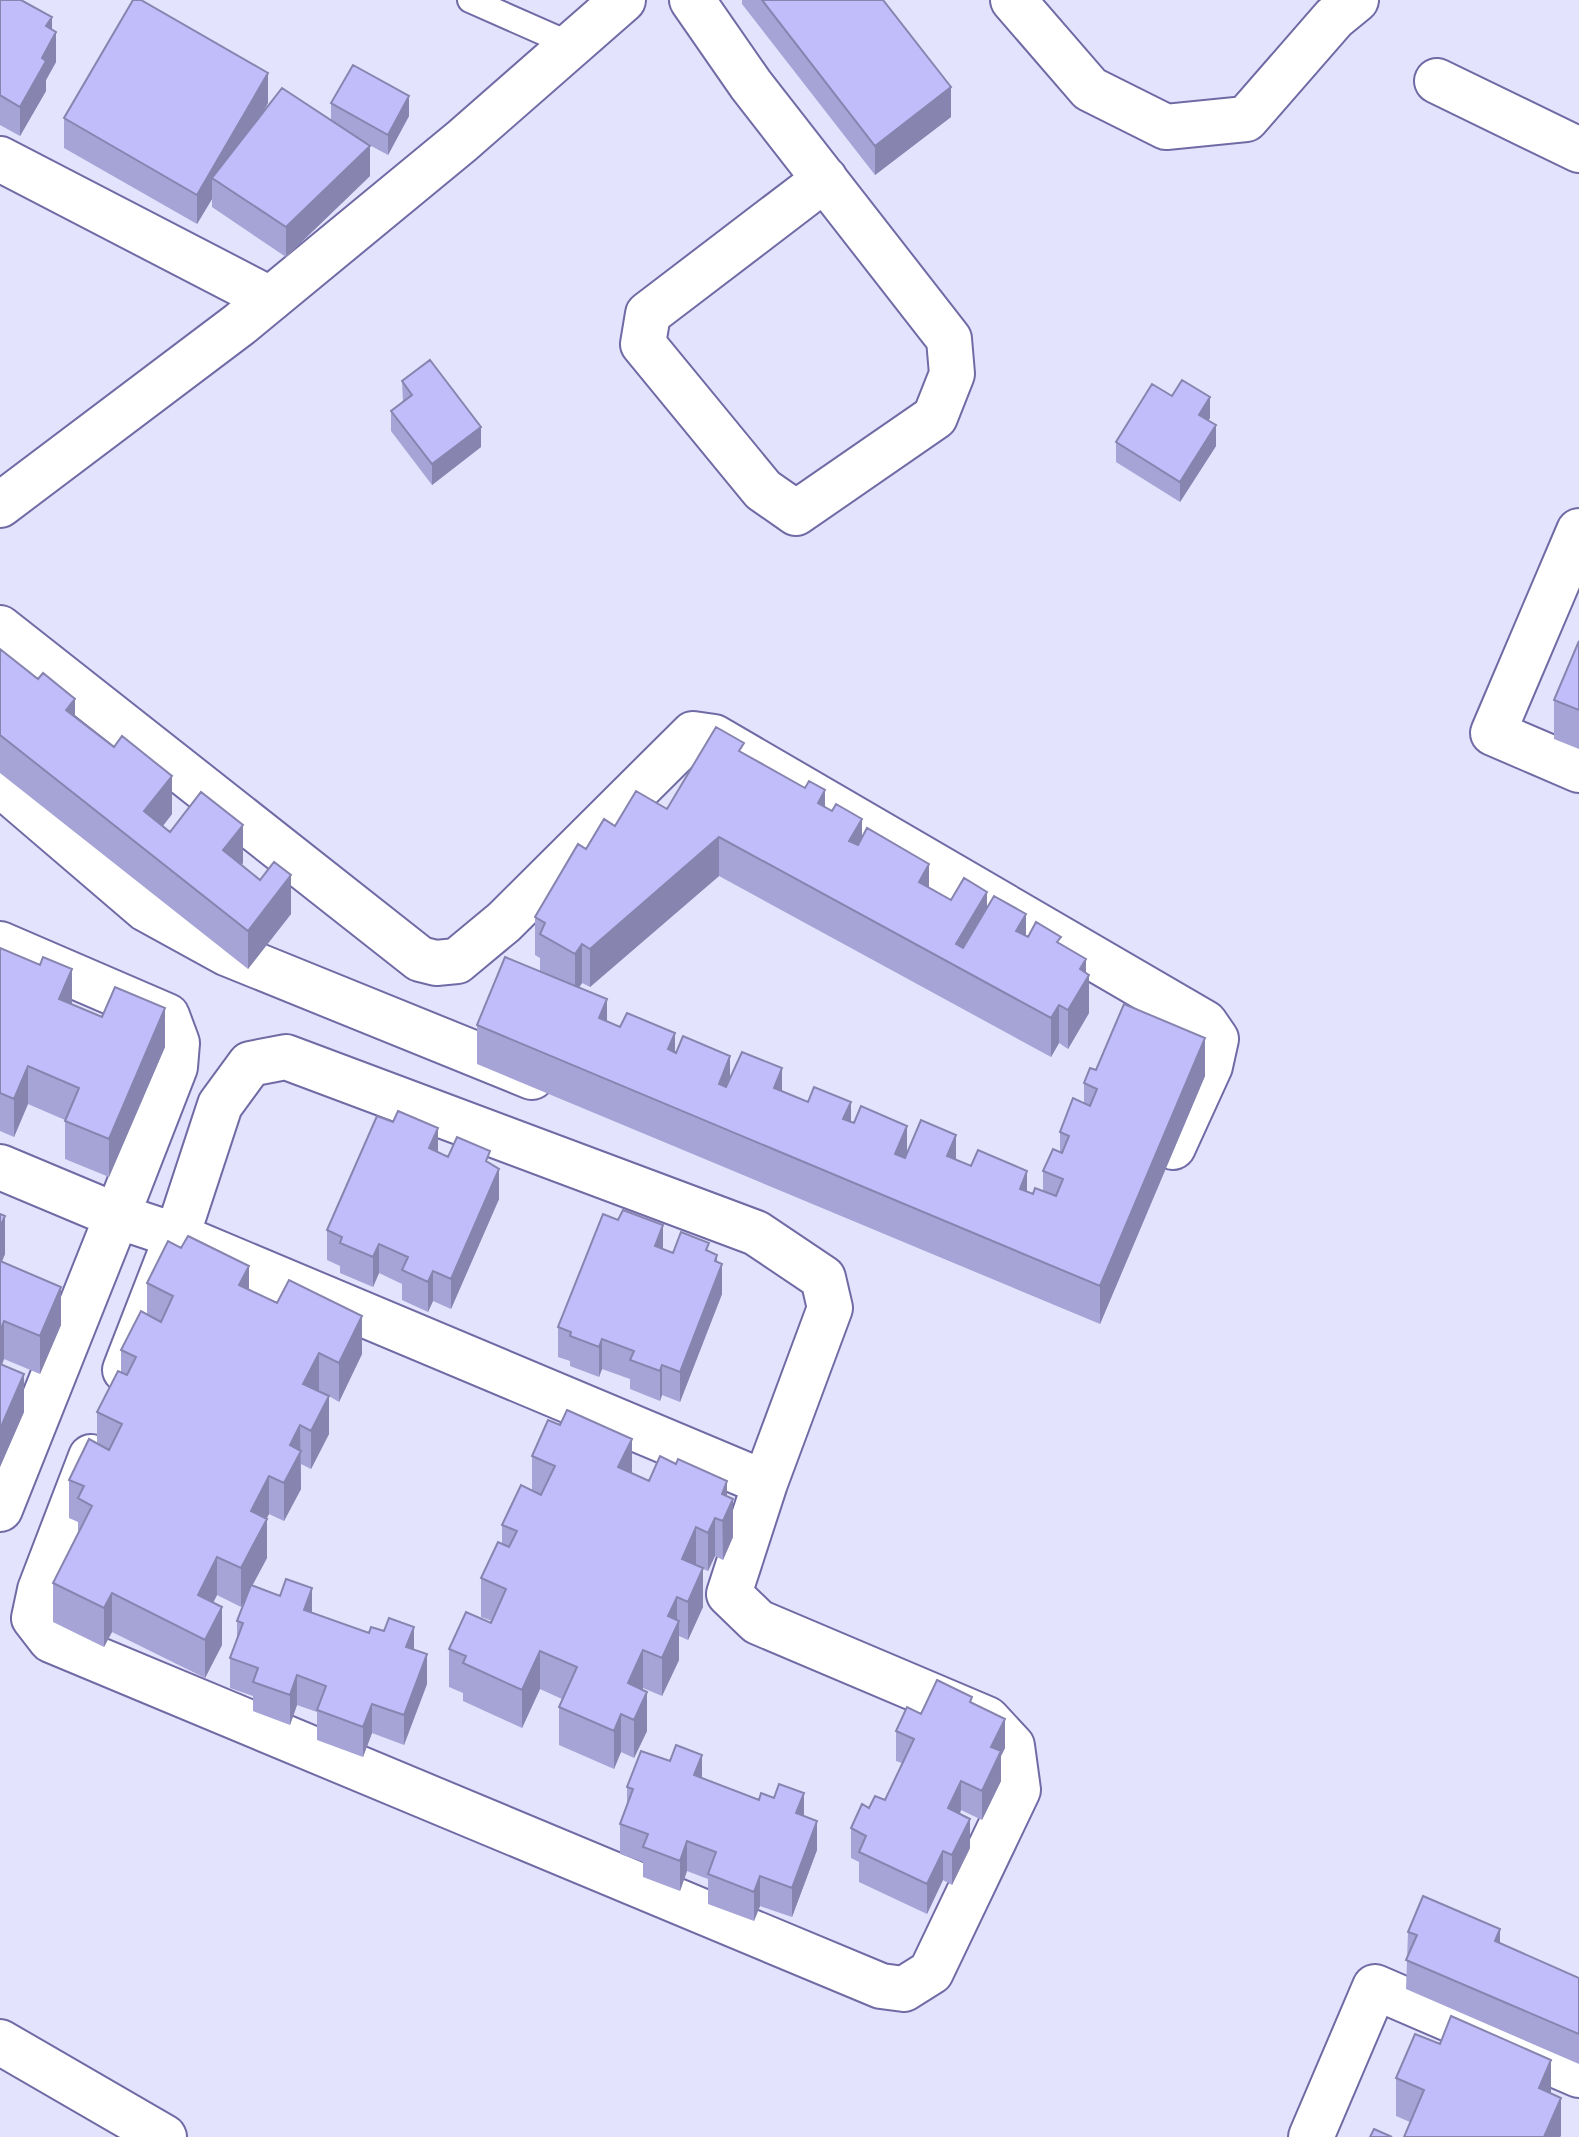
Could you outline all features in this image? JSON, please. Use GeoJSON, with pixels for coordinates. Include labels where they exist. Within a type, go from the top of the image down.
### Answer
{"type":"FeatureCollection","features":[{"type":"Feature","properties":{"kind":"street"},"geometry":{"type":"LineString","coordinates":[[0,505],[270,299],[462,141],[623,0]]}},
{"type":"Feature","properties":{"kind":"street"},"geometry":{"type":"LineString","coordinates":[[692,0],[751,85],[825,179],[949,339],[952,374],[935,417],[796,513],[763,490],[643,344],[648,314],[825,179]]}},
{"type":"Feature","properties":{"kind":"street"},"geometry":{"type":"LineString","coordinates":[[1013,0],[1090,89],[1166,127],[1246,119],[1336,6]]}},
{"type":"Feature","properties":{"kind":"street"},"geometry":{"type":"LineString","coordinates":[[1437,81],[1579,150]]}},
{"type":"Feature","properties":{"kind":"street"},"geometry":{"type":"LineString","coordinates":[[0,159],[270,299]]}},
{"type":"Feature","properties":{"kind":"street"},"geometry":{"type":"LineString","coordinates":[[1579,531],[1493,733],[1579,770]]}},
{"type":"Feature","properties":{"kind":"street"},"geometry":{"type":"LineString","coordinates":[[0,628],[420,959],[436,963],[457,961],[504,922],[693,734],[714,737],[1205,1023],[1216,1039],[1210,1066],[1153,1189]]}},
{"type":"Feature","properties":{"kind":"street"},"geometry":{"type":"LineString","coordinates":[[0,784],[146,909],[226,953],[568,1091]]}},
{"type":"Feature","properties":{"kind":"street"},"geometry":{"type":"LineString","coordinates":[[226,953],[310,872]]}},
{"type":"Feature","properties":{"kind":"street"},"geometry":{"type":"LineString","coordinates":[[0,944],[167,1016],[177,1043],[175,1067],[0,1509]]}},
{"type":"Feature","properties":{"kind":"street"},"geometry":{"type":"LineString","coordinates":[[286,1057],[756,1233],[823,1278],[830,1308],[765,1483],[729,1594],[758,1622],[987,1719],[1012,1746],[1018,1790],[931,1972],[904,1989],[881,1986],[51,1640],[34,1618],[40,1590],[177,1236],[220,1105],[250,1064],[286,1057]]}},
{"type":"Feature","properties":{"kind":"street"},"geometry":{"type":"LineString","coordinates":[[0,1167],[117,1216],[177,1236],[765,1483]]}},
{"type":"Feature","properties":{"kind":"street"},"geometry":{"type":"LineString","coordinates":[[1311,2137],[1375,1987],[1579,2075]]}},
{"type":"Feature","properties":{"kind":"street"},"geometry":{"type":"LineString","coordinates":[[0,2042],[164,2137]]}},
{"type":"Feature","properties":{"kind":"lane"},"geometry":{"type":"LineString","coordinates":[[470,0],[572,45]]}},
{"type":"Feature","properties":{"kind":"building"},"geometry":{"type":"Polygon","coordinates":[[[0,0],[21,0],[52,17],[46,26],[56,32],[42,58],[46,61],[20,107],[0,95],[0,0]]]}},
{"type":"Feature","properties":{"kind":"building"},"geometry":{"type":"Polygon","coordinates":[[[133,0],[141,0],[268,73],[197,195],[64,118],[133,0]]]}},
{"type":"Feature","properties":{"kind":"building"},"geometry":{"type":"Polygon","coordinates":[[[762,0],[883,0],[951,87],[875,146],[762,0]]]}},
{"type":"Feature","properties":{"kind":"building"},"geometry":{"type":"Polygon","coordinates":[[[353,65],[409,96],[388,135],[331,103],[353,65]]]}},
{"type":"Feature","properties":{"kind":"building"},"geometry":{"type":"Polygon","coordinates":[[[282,88],[370,146],[286,227],[212,178],[282,88]]]}},
{"type":"Feature","properties":{"kind":"building"},"geometry":{"type":"Polygon","coordinates":[[[430,360],[481,427],[432,464],[391,411],[412,395],[402,381],[430,360]]]}},
{"type":"Feature","properties":{"kind":"building"},"geometry":{"type":"Polygon","coordinates":[[[1182,380],[1210,397],[1199,415],[1216,425],[1180,482],[1116,442],[1152,384],[1172,396],[1182,380]]]}},
{"type":"Feature","properties":{"kind":"building"},"geometry":{"type":"Polygon","coordinates":[[[1579,641],[1579,710],[1554,700],[1579,641]]]}},
{"type":"Feature","properties":{"kind":"building"},"geometry":{"type":"Polygon","coordinates":[[[0,649],[38,679],[43,673],[75,699],[66,710],[114,747],[122,736],[172,776],[144,811],[170,832],[201,792],[243,825],[223,850],[260,880],[274,862],[291,875],[248,931],[0,735],[0,649]]]}},
{"type":"Feature","properties":{"kind":"building"},"geometry":{"type":"Polygon","coordinates":[[[716,727],[744,743],[739,751],[805,788],[809,781],[825,790],[818,803],[832,811],[836,804],[862,819],[849,841],[858,845],[867,828],[929,864],[919,882],[951,900],[964,878],[987,892],[956,944],[963,948],[994,896],[1026,914],[1016,931],[1028,937],[1036,922],[1061,937],[1057,942],[1086,959],[1080,969],[1089,975],[1068,1010],[1059,1005],[1051,1018],[719,837],[590,949],[582,944],[575,954],[540,934],[545,923],[535,917],[578,844],[586,849],[604,819],[615,826],[636,791],[667,809],[716,727]]]}},
{"type":"Feature","properties":{"kind":"building"},"geometry":{"type":"Polygon","coordinates":[[[0,948],[40,965],[43,957],[72,969],[59,999],[102,1017],[115,987],[165,1008],[109,1139],[65,1121],[79,1088],[28,1066],[14,1099],[0,1093],[0,948]]]}},
{"type":"Feature","properties":{"kind":"building"},"geometry":{"type":"Polygon","coordinates":[[[505,957],[607,999],[599,1018],[620,1027],[627,1013],[675,1033],[668,1049],[676,1053],[683,1036],[730,1056],[719,1084],[726,1087],[742,1052],[782,1068],[774,1088],[808,1102],[814,1087],[851,1102],[843,1119],[854,1123],[861,1106],[907,1126],[895,1154],[905,1158],[921,1120],[956,1135],[947,1156],[971,1166],[978,1150],[1027,1171],[1020,1189],[1033,1194],[1035,1188],[1056,1196],[1063,1179],[1043,1171],[1053,1149],[1062,1153],[1069,1136],[1060,1132],[1073,1098],[1090,1106],[1097,1089],[1084,1083],[1090,1068],[1096,1070],[1124,1004],[1205,1038],[1100,1286],[477,1025],[505,957]]]}},
{"type":"Feature","properties":{"kind":"building"},"geometry":{"type":"Polygon","coordinates":[[[398,1111],[438,1128],[429,1148],[448,1157],[457,1137],[490,1151],[486,1161],[499,1169],[451,1279],[433,1271],[428,1282],[402,1270],[408,1257],[379,1244],[373,1257],[340,1243],[342,1237],[327,1230],[377,1116],[393,1122],[398,1111]]]}},
{"type":"Feature","properties":{"kind":"building"},"geometry":{"type":"Polygon","coordinates":[[[623,1210],[663,1225],[655,1246],[673,1253],[681,1232],[709,1243],[706,1250],[717,1255],[715,1261],[722,1264],[680,1372],[662,1365],[660,1371],[630,1360],[634,1351],[602,1339],[599,1347],[570,1336],[571,1332],[558,1327],[603,1214],[618,1220],[623,1210]]]}},
{"type":"Feature","properties":{"kind":"building"},"geometry":{"type":"Polygon","coordinates":[[[188,1236],[249,1266],[239,1285],[277,1303],[289,1280],[362,1316],[339,1363],[319,1353],[303,1384],[329,1396],[311,1431],[300,1425],[290,1445],[301,1451],[284,1483],[269,1476],[251,1511],[267,1519],[241,1568],[217,1557],[198,1595],[222,1607],[205,1640],[112,1593],[104,1608],[53,1583],[92,1506],[78,1498],[84,1486],[69,1480],[89,1439],[109,1450],[122,1424],[97,1412],[118,1371],[127,1375],[136,1357],[121,1350],[141,1311],[161,1322],[173,1296],[147,1283],[168,1241],[181,1248],[188,1236]]]}},
{"type":"Feature","properties":{"kind":"building"},"geometry":{"type":"Polygon","coordinates":[[[0,1261],[61,1287],[40,1336],[4,1321],[0,1331],[0,1261]]]}},
{"type":"Feature","properties":{"kind":"building"},"geometry":{"type":"Polygon","coordinates":[[[0,1364],[24,1374],[0,1429],[0,1364]]]}},
{"type":"Feature","properties":{"kind":"building"},"geometry":{"type":"Polygon","coordinates":[[[567,1410],[632,1439],[618,1467],[649,1481],[660,1456],[676,1464],[678,1459],[727,1481],[722,1494],[733,1499],[723,1521],[715,1518],[708,1533],[696,1527],[682,1559],[703,1568],[688,1602],[677,1597],[668,1616],[679,1621],[662,1658],[643,1650],[628,1683],[647,1692],[634,1720],[621,1714],[614,1731],[559,1707],[577,1667],[540,1651],[522,1690],[463,1663],[466,1656],[449,1649],[466,1612],[491,1623],[506,1589],[481,1578],[498,1542],[509,1547],[517,1531],[502,1525],[521,1485],[541,1495],[555,1466],[532,1456],[548,1420],[560,1425],[567,1410]]]}},
{"type":"Feature","properties":{"kind":"building"},"geometry":{"type":"Polygon","coordinates":[[[286,1579],[312,1588],[304,1610],[369,1633],[371,1627],[384,1631],[389,1618],[414,1627],[406,1647],[427,1654],[404,1715],[372,1704],[363,1727],[317,1710],[326,1686],[297,1675],[290,1695],[253,1682],[258,1668],[230,1658],[243,1623],[237,1621],[251,1585],[280,1596],[286,1579]]]}},
{"type":"Feature","properties":{"kind":"building"},"geometry":{"type":"Polygon","coordinates":[[[937,1680],[972,1697],[970,1702],[1005,1719],[991,1747],[1001,1751],[982,1791],[961,1781],[948,1808],[970,1819],[952,1855],[943,1851],[927,1884],[859,1852],[866,1836],[851,1828],[862,1804],[869,1808],[875,1796],[885,1800],[914,1739],[896,1731],[907,1707],[921,1714],[937,1680]]]}},
{"type":"Feature","properties":{"kind":"building"},"geometry":{"type":"Polygon","coordinates":[[[676,1745],[702,1755],[694,1775],[759,1800],[761,1793],[774,1798],[779,1784],[804,1793],[796,1813],[817,1821],[792,1888],[760,1876],[754,1892],[708,1874],[716,1852],[687,1841],[680,1861],[643,1847],[648,1834],[620,1824],[633,1789],[627,1787],[641,1751],[670,1761],[676,1745]]]}},
{"type":"Feature","properties":{"kind":"building"},"geometry":{"type":"Polygon","coordinates":[[[1423,1896],[1500,1929],[1495,1941],[1579,1978],[1579,2034],[1406,1960],[1417,1935],[1408,1932],[1423,1896]]]}},
{"type":"Feature","properties":{"kind":"building"},"geometry":{"type":"Polygon","coordinates":[[[1451,2016],[1551,2060],[1539,2088],[1561,2098],[1544,2137],[1404,2137],[1424,2090],[1396,2078],[1415,2034],[1440,2044],[1451,2016]]]}},
{"type":"Feature","properties":{"kind":"building"},"geometry":{"type":"Polygon","coordinates":[[[1374,2129],[1392,2137],[1370,2137],[1374,2129]]]}}]}
